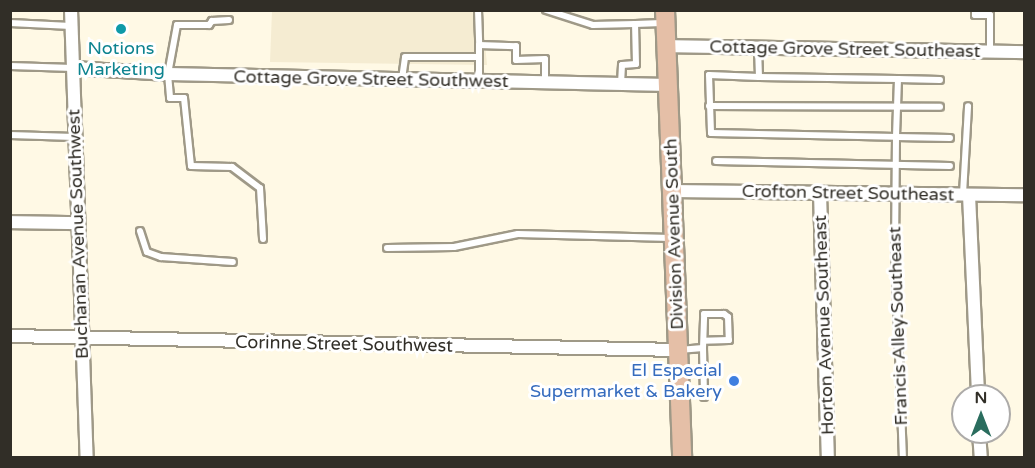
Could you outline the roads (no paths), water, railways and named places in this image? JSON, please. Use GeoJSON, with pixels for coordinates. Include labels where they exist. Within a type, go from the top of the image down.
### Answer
{"type":"FeatureCollection","features":[{"type":"Feature","properties":{"kind":"main road","name":"Division Avenue South"},"geometry":{"type":"LineString","coordinates":[[665,17],[682,458]]}},
{"type":"Feature","properties":{"kind":"street","name":"Buchanan Avenue Southwest"},"geometry":{"type":"LineString","coordinates":[[71,10],[87,458]]}},
{"type":"Feature","properties":{"kind":"street","name":"Cottage Grove Street Southeast"},"geometry":{"type":"LineString","coordinates":[[666,46],[1024,52]]}},
{"type":"Feature","properties":{"kind":"street","name":"Cottage Grove Street Southwest"},"geometry":{"type":"LineString","coordinates":[[73,68],[168,74],[669,85]]}},
{"type":"Feature","properties":{"kind":"street","name":"Crofton Street Southeast"},"geometry":{"type":"LineString","coordinates":[[672,190],[1024,195]]}},
{"type":"Feature","properties":{"kind":"street","name":"Horton Avenue Southeast"},"geometry":{"type":"LineString","coordinates":[[820,193],[828,458]]}},
{"type":"Feature","properties":{"kind":"street"},"geometry":{"type":"LineString","coordinates":[[966,195],[977,384]]}},
{"type":"Feature","properties":{"kind":"street"},"geometry":{"type":"LineString","coordinates":[[10,222],[77,223]]}},
{"type":"Feature","properties":{"kind":"street","name":"Corinne Street Southwest"},"geometry":{"type":"LineString","coordinates":[[10,336],[678,350]]}},
{"type":"Feature","properties":{"kind":"lane"},"geometry":{"type":"LineString","coordinates":[[478,10],[479,81]]}},
{"type":"Feature","properties":{"kind":"lane"},"geometry":{"type":"LineString","coordinates":[[546,10],[593,25],[635,24],[665,17]]}},
{"type":"Feature","properties":{"kind":"lane"},"geometry":{"type":"LineString","coordinates":[[975,10],[975,15],[990,15],[990,52]]}},
{"type":"Feature","properties":{"kind":"lane"},"geometry":{"type":"LineString","coordinates":[[229,20],[212,21],[209,25],[177,25],[168,74],[170,98],[184,98],[191,166],[232,167],[260,188],[263,239]]}},
{"type":"Feature","properties":{"kind":"lane"},"geometry":{"type":"LineString","coordinates":[[10,23],[71,26]]}},
{"type":"Feature","properties":{"kind":"lane"},"geometry":{"type":"LineString","coordinates":[[621,84],[622,65],[636,64],[635,24]]}},
{"type":"Feature","properties":{"kind":"lane"},"geometry":{"type":"LineString","coordinates":[[479,45],[516,46],[516,60],[545,59],[545,83]]}},
{"type":"Feature","properties":{"kind":"lane"},"geometry":{"type":"LineString","coordinates":[[758,47],[759,77]]}},
{"type":"Feature","properties":{"kind":"lane"},"geometry":{"type":"LineString","coordinates":[[402,80],[405,57],[479,57]]}},
{"type":"Feature","properties":{"kind":"lane"},"geometry":{"type":"LineString","coordinates":[[10,66],[73,68]]}},
{"type":"Feature","properties":{"kind":"lane"},"geometry":{"type":"LineString","coordinates":[[940,80],[709,75],[711,134],[950,138]]}},
{"type":"Feature","properties":{"kind":"lane","name":"Francis Alley Southeast"},"geometry":{"type":"LineString","coordinates":[[898,79],[895,194],[903,458]]}},
{"type":"Feature","properties":{"kind":"lane"},"geometry":{"type":"LineString","coordinates":[[709,106],[940,107]]}},
{"type":"Feature","properties":{"kind":"lane"},"geometry":{"type":"LineString","coordinates":[[966,195],[968,106]]}},
{"type":"Feature","properties":{"kind":"lane"},"geometry":{"type":"LineString","coordinates":[[10,135],[74,137]]}},
{"type":"Feature","properties":{"kind":"lane"},"geometry":{"type":"LineString","coordinates":[[716,161],[950,166]]}},
{"type":"Feature","properties":{"kind":"lane"},"geometry":{"type":"LineString","coordinates":[[140,231],[147,252],[161,257],[233,261]]}},
{"type":"Feature","properties":{"kind":"lane"},"geometry":{"type":"LineString","coordinates":[[387,248],[435,249],[518,234],[674,238]]}},
{"type":"Feature","properties":{"kind":"lane"},"geometry":{"type":"LineString","coordinates":[[678,350],[703,345],[729,340],[728,317],[724,314],[704,314],[703,345],[704,397]]}},
{"type":"Feature","properties":{"kind":"place","name":"Notions Marketing"},"geometry":{"type":"Point","coordinates":[121,29]}},
{"type":"Feature","properties":{"kind":"place","name":"El Especial Supermarket & Bakery"},"geometry":{"type":"Point","coordinates":[734,381]}}]}
